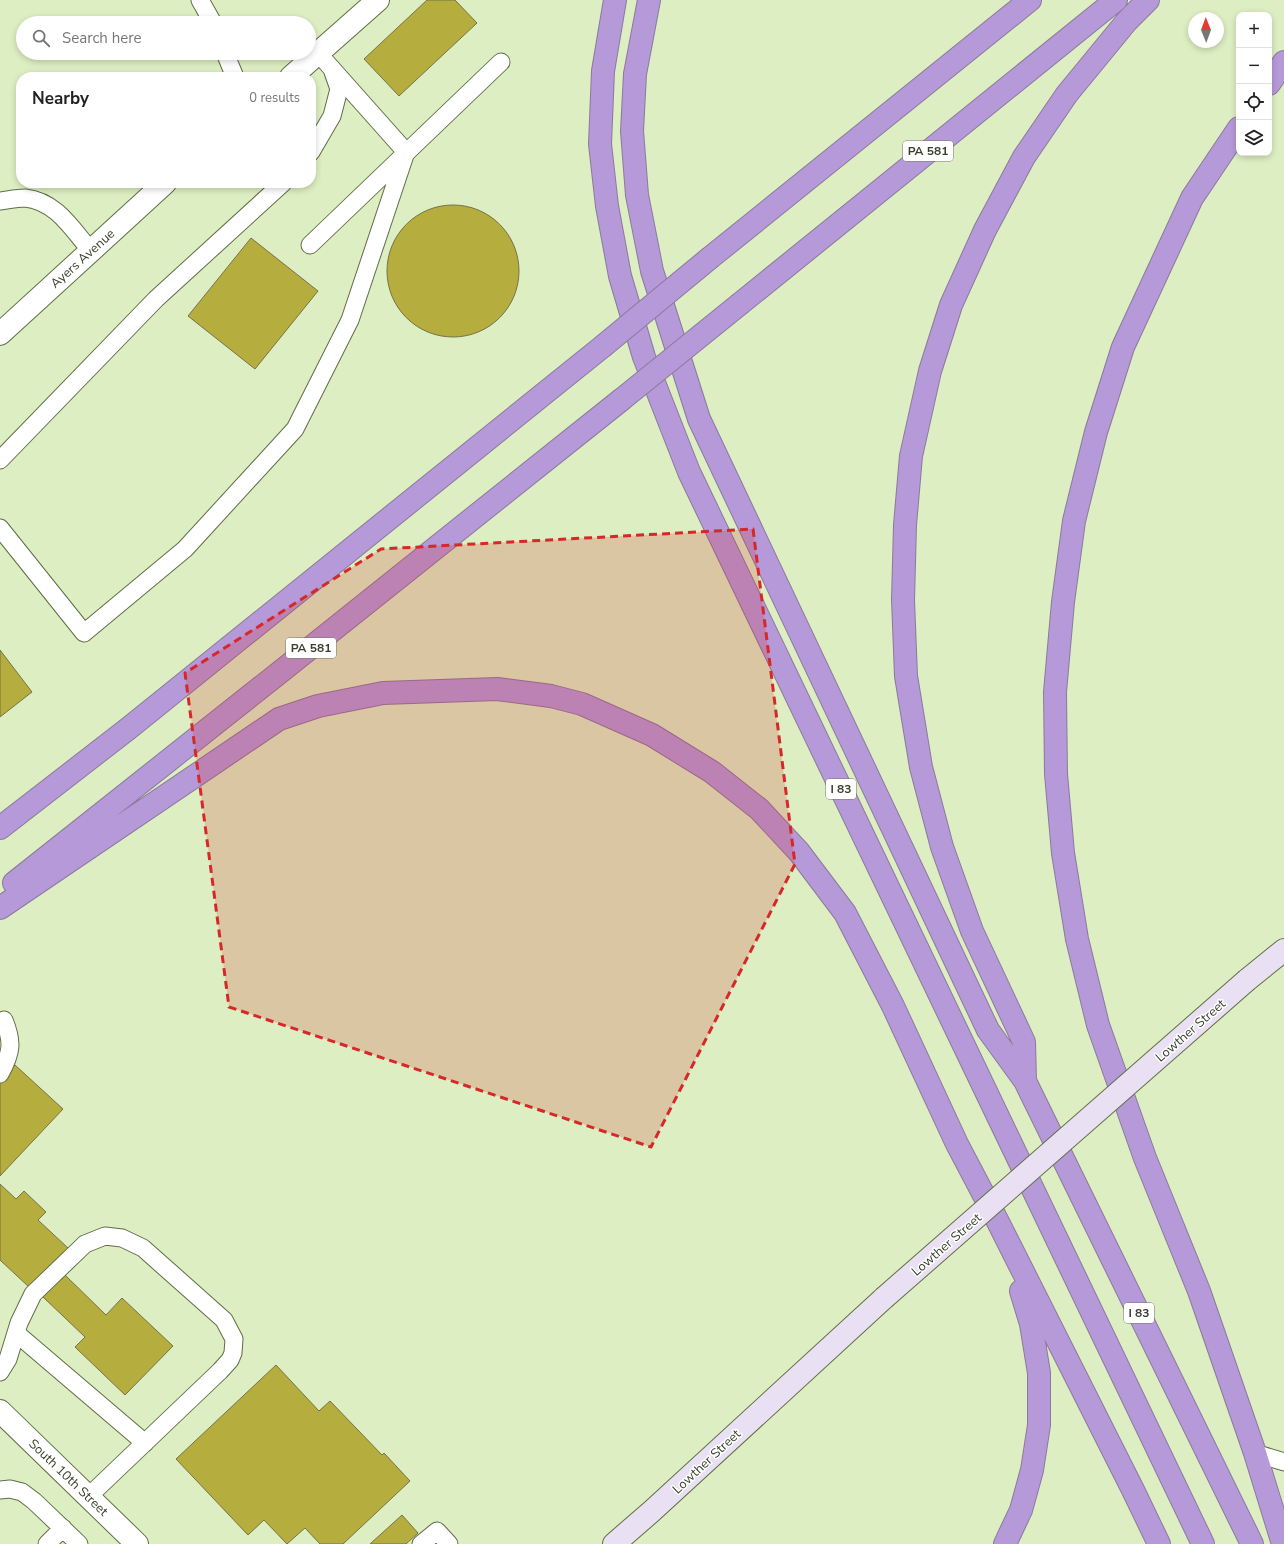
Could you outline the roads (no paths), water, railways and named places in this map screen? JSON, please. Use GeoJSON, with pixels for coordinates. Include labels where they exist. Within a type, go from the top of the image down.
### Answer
{"type":"FeatureCollection","features":[{"type":"Feature","properties":{"kind":"highway","name":"I 83"},"geometry":{"type":"LineString","coordinates":[[615,0],[603,71],[600,144],[606,206],[620,276],[644,357],[689,472],[1203,1544]]}},
{"type":"Feature","properties":{"kind":"highway"},"geometry":{"type":"LineString","coordinates":[[648,0],[636,74],[633,110],[632,131],[637,195],[652,271],[699,419],[988,1030],[1025,1082]]}},
{"type":"Feature","properties":{"kind":"highway"},"geometry":{"type":"LineString","coordinates":[[978,42],[1021,0]]}},
{"type":"Feature","properties":{"kind":"highway"},"geometry":{"type":"LineString","coordinates":[[0,828],[129,728],[1030,0]]}},
{"type":"Feature","properties":{"kind":"highway","name":"PA 581"},"geometry":{"type":"LineString","coordinates":[[0,893],[286,668],[621,400],[1116,0]]}},
{"type":"Feature","properties":{"kind":"highway","name":"I 83"},"geometry":{"type":"LineString","coordinates":[[1148,0],[1127,21],[1067,94],[1024,157],[985,230],[948,313],[930,371],[911,456],[905,525],[903,600],[906,676],[921,767],[942,847],[972,931],[1024,1042],[1025,1082],[1252,1544]]}},
{"type":"Feature","properties":{"kind":"highway"},"geometry":{"type":"LineString","coordinates":[[1272,80],[1284,62]]}},
{"type":"Feature","properties":{"kind":"highway"},"geometry":{"type":"LineString","coordinates":[[1236,132],[1192,198],[1126,340],[1096,432],[1074,521],[1063,602],[1055,692],[1056,774],[1063,852],[1076,939],[1098,1025],[1145,1158],[1199,1291],[1255,1453],[1283,1544]]}},
{"type":"Feature","properties":{"kind":"highway"},"geometry":{"type":"LineString","coordinates":[[0,908],[279,720],[318,706],[384,693],[497,689],[551,696],[582,704],[652,734],[712,772],[759,809],[799,852],[844,913],[893,1006],[957,1144],[997,1220],[1159,1544]]}},
{"type":"Feature","properties":{"kind":"highway"},"geometry":{"type":"LineString","coordinates":[[997,1220],[1031,1324],[1038,1373],[1039,1425],[1032,1470],[1021,1510],[1005,1544]]}},
{"type":"Feature","properties":{"kind":"main road","name":"Lowther Street"},"geometry":{"type":"LineString","coordinates":[[614,1544],[884,1298],[1247,980],[1284,950]]}},
{"type":"Feature","properties":{"kind":"street"},"geometry":{"type":"LineString","coordinates":[[301,72],[325,61],[378,0]]}},
{"type":"Feature","properties":{"kind":"street","name":"Ayers Avenue"},"geometry":{"type":"LineString","coordinates":[[0,334],[160,188]]}},
{"type":"Feature","properties":{"kind":"street","name":"South 10th Street"},"geometry":{"type":"LineString","coordinates":[[0,1411],[137,1544]]}},
{"type":"Feature","properties":{"kind":"lane"},"geometry":{"type":"LineString","coordinates":[[200,0],[209,16]]}},
{"type":"Feature","properties":{"kind":"lane"},"geometry":{"type":"LineString","coordinates":[[228,60],[233,72]]}},
{"type":"Feature","properties":{"kind":"lane"},"geometry":{"type":"LineString","coordinates":[[316,143],[332,116],[339,89],[325,61]]}},
{"type":"Feature","properties":{"kind":"lane"},"geometry":{"type":"LineString","coordinates":[[325,61],[406,152]]}},
{"type":"Feature","properties":{"kind":"lane"},"geometry":{"type":"LineString","coordinates":[[310,245],[501,62]]}},
{"type":"Feature","properties":{"kind":"lane"},"geometry":{"type":"LineString","coordinates":[[0,528],[84,633],[185,549],[295,429],[350,320],[406,152]]}},
{"type":"Feature","properties":{"kind":"lane"},"geometry":{"type":"LineString","coordinates":[[0,460],[156,299],[278,188]]}},
{"type":"Feature","properties":{"kind":"lane"},"geometry":{"type":"LineString","coordinates":[[0,201],[24,198],[44,203],[57,211],[91,251]]}},
{"type":"Feature","properties":{"kind":"lane"},"geometry":{"type":"LineString","coordinates":[[0,1074],[9,1058],[10,1036],[4,1020]]}},
{"type":"Feature","properties":{"kind":"lane"},"geometry":{"type":"LineString","coordinates":[[0,1372],[8,1359],[16,1333],[33,1294],[85,1244],[105,1236],[122,1238],[143,1248],[224,1320],[234,1339],[233,1353],[230,1360],[89,1496]]}},
{"type":"Feature","properties":{"kind":"lane"},"geometry":{"type":"LineString","coordinates":[[16,1333],[145,1443]]}},
{"type":"Feature","properties":{"kind":"lane"},"geometry":{"type":"LineString","coordinates":[[1255,1453],[1284,1462]]}},
{"type":"Feature","properties":{"kind":"lane"},"geometry":{"type":"LineString","coordinates":[[0,1490],[10,1489],[22,1492],[34,1501],[79,1544]]}},
{"type":"Feature","properties":{"kind":"lane"},"geometry":{"type":"LineString","coordinates":[[47,1544],[63,1528]]}},
{"type":"Feature","properties":{"kind":"lane"},"geometry":{"type":"LineString","coordinates":[[421,1544],[437,1531],[449,1544]]}}]}
